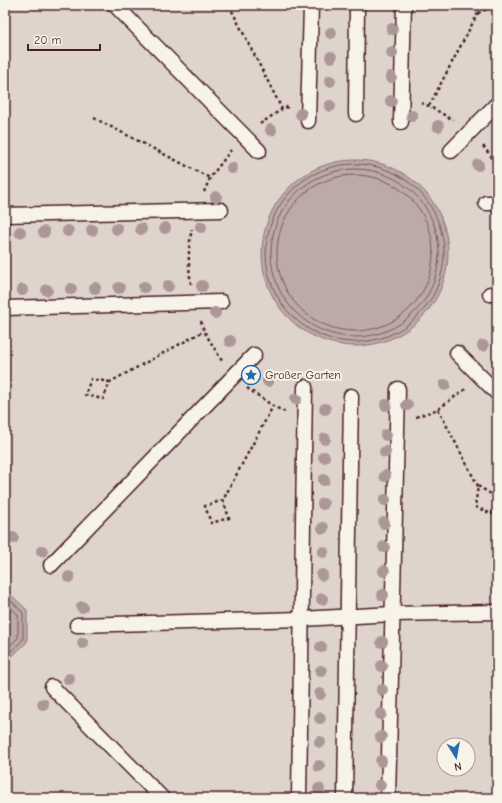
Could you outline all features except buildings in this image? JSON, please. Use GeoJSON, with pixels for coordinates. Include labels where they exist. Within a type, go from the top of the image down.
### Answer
{"type":"FeatureCollection","features":[{"type":"Feature","properties":{"kind":"street"},"geometry":{"type":"LineString","coordinates":[[115,5],[259,151]]}},
{"type":"Feature","properties":{"kind":"street"},"geometry":{"type":"LineString","coordinates":[[308,121],[311,5]]}},
{"type":"Feature","properties":{"kind":"street"},"geometry":{"type":"LineString","coordinates":[[356,114],[357,5]]}},
{"type":"Feature","properties":{"kind":"street"},"geometry":{"type":"LineString","coordinates":[[401,122],[404,5]]}},
{"type":"Feature","properties":{"kind":"street"},"geometry":{"type":"LineString","coordinates":[[451,151],[497,104]]}},
{"type":"Feature","properties":{"kind":"street"},"geometry":{"type":"LineString","coordinates":[[5,215],[221,210]]}},
{"type":"Feature","properties":{"kind":"street"},"geometry":{"type":"LineString","coordinates":[[5,308],[221,302]]}},
{"type":"Feature","properties":{"kind":"street"},"geometry":{"type":"LineString","coordinates":[[457,353],[497,393]]}},
{"type":"Feature","properties":{"kind":"street"},"geometry":{"type":"LineString","coordinates":[[51,565],[254,355]]}},
{"type":"Feature","properties":{"kind":"street"},"geometry":{"type":"LineString","coordinates":[[299,798],[305,387]]}},
{"type":"Feature","properties":{"kind":"street"},"geometry":{"type":"LineString","coordinates":[[388,798],[398,389]]}},
{"type":"Feature","properties":{"kind":"street"},"geometry":{"type":"LineString","coordinates":[[345,798],[351,396]]}},
{"type":"Feature","properties":{"kind":"street"},"geometry":{"type":"LineString","coordinates":[[77,625],[301,619],[393,614],[497,612]]}},
{"type":"Feature","properties":{"kind":"street"},"geometry":{"type":"LineString","coordinates":[[52,687],[162,798]]}},
{"type":"Feature","properties":{"kind":"path"},"geometry":{"type":"LineString","coordinates":[[220,5],[230,9],[282,109]]}},
{"type":"Feature","properties":{"kind":"path"},"geometry":{"type":"LineString","coordinates":[[230,9],[231,5]]}},
{"type":"Feature","properties":{"kind":"path"},"geometry":{"type":"LineString","coordinates":[[476,5],[478,12]]}},
{"type":"Feature","properties":{"kind":"path"},"geometry":{"type":"LineString","coordinates":[[429,106],[478,12],[496,5]]}},
{"type":"Feature","properties":{"kind":"path"},"geometry":{"type":"LineString","coordinates":[[402,96],[429,106],[450,118],[469,132],[488,151],[497,164]]}},
{"type":"Feature","properties":{"kind":"path"},"geometry":{"type":"LineString","coordinates":[[304,420],[272,406],[252,392],[234,376],[218,354],[204,331],[194,303],[189,272],[189,241],[196,211],[210,178],[243,135],[282,109],[309,98]]}},
{"type":"Feature","properties":{"kind":"path"},"geometry":{"type":"LineString","coordinates":[[94,118],[210,178]]}},
{"type":"Feature","properties":{"kind":"path"},"geometry":{"type":"LineString","coordinates":[[110,382],[103,399],[85,395],[91,379],[110,382],[204,331]]}},
{"type":"Feature","properties":{"kind":"path"},"geometry":{"type":"LineString","coordinates":[[397,424],[438,409],[460,394],[480,376],[497,356]]}},
{"type":"Feature","properties":{"kind":"path"},"geometry":{"type":"LineString","coordinates":[[223,500],[229,518],[212,522],[205,506],[223,500],[272,406]]}},
{"type":"Feature","properties":{"kind":"path"},"geometry":{"type":"LineString","coordinates":[[438,409],[478,486],[496,497],[492,514],[475,507],[478,486]]}},
{"type":"Feature","properties":{"kind":"shaded area","name":"Großer Garten"},"geometry":{"type":"Polygon","coordinates":[[[5,5],[497,5],[497,798],[5,798],[5,5]]]}},
{"type":"Feature","properties":{"kind":"water"},"geometry":{"type":"Polygon","coordinates":[[[355,160],[373,162],[390,167],[399,171],[421,187],[437,209],[441,218],[446,235],[448,253],[446,271],[441,288],[437,297],[421,319],[399,335],[390,339],[373,344],[355,346],[337,344],[320,339],[311,335],[289,319],[273,297],[269,288],[264,271],[262,253],[264,235],[269,218],[273,209],[289,187],[311,171],[320,167],[337,162],[355,160]]]}},
{"type":"Feature","properties":{"kind":"water"},"geometry":{"type":"Polygon","coordinates":[[[5,589],[27,610],[27,642],[5,663],[5,589]]]}},
{"type":"Feature","properties":{"kind":"place","name":"Großer Garten"},"geometry":{"type":"Point","coordinates":[251,375]}}]}
